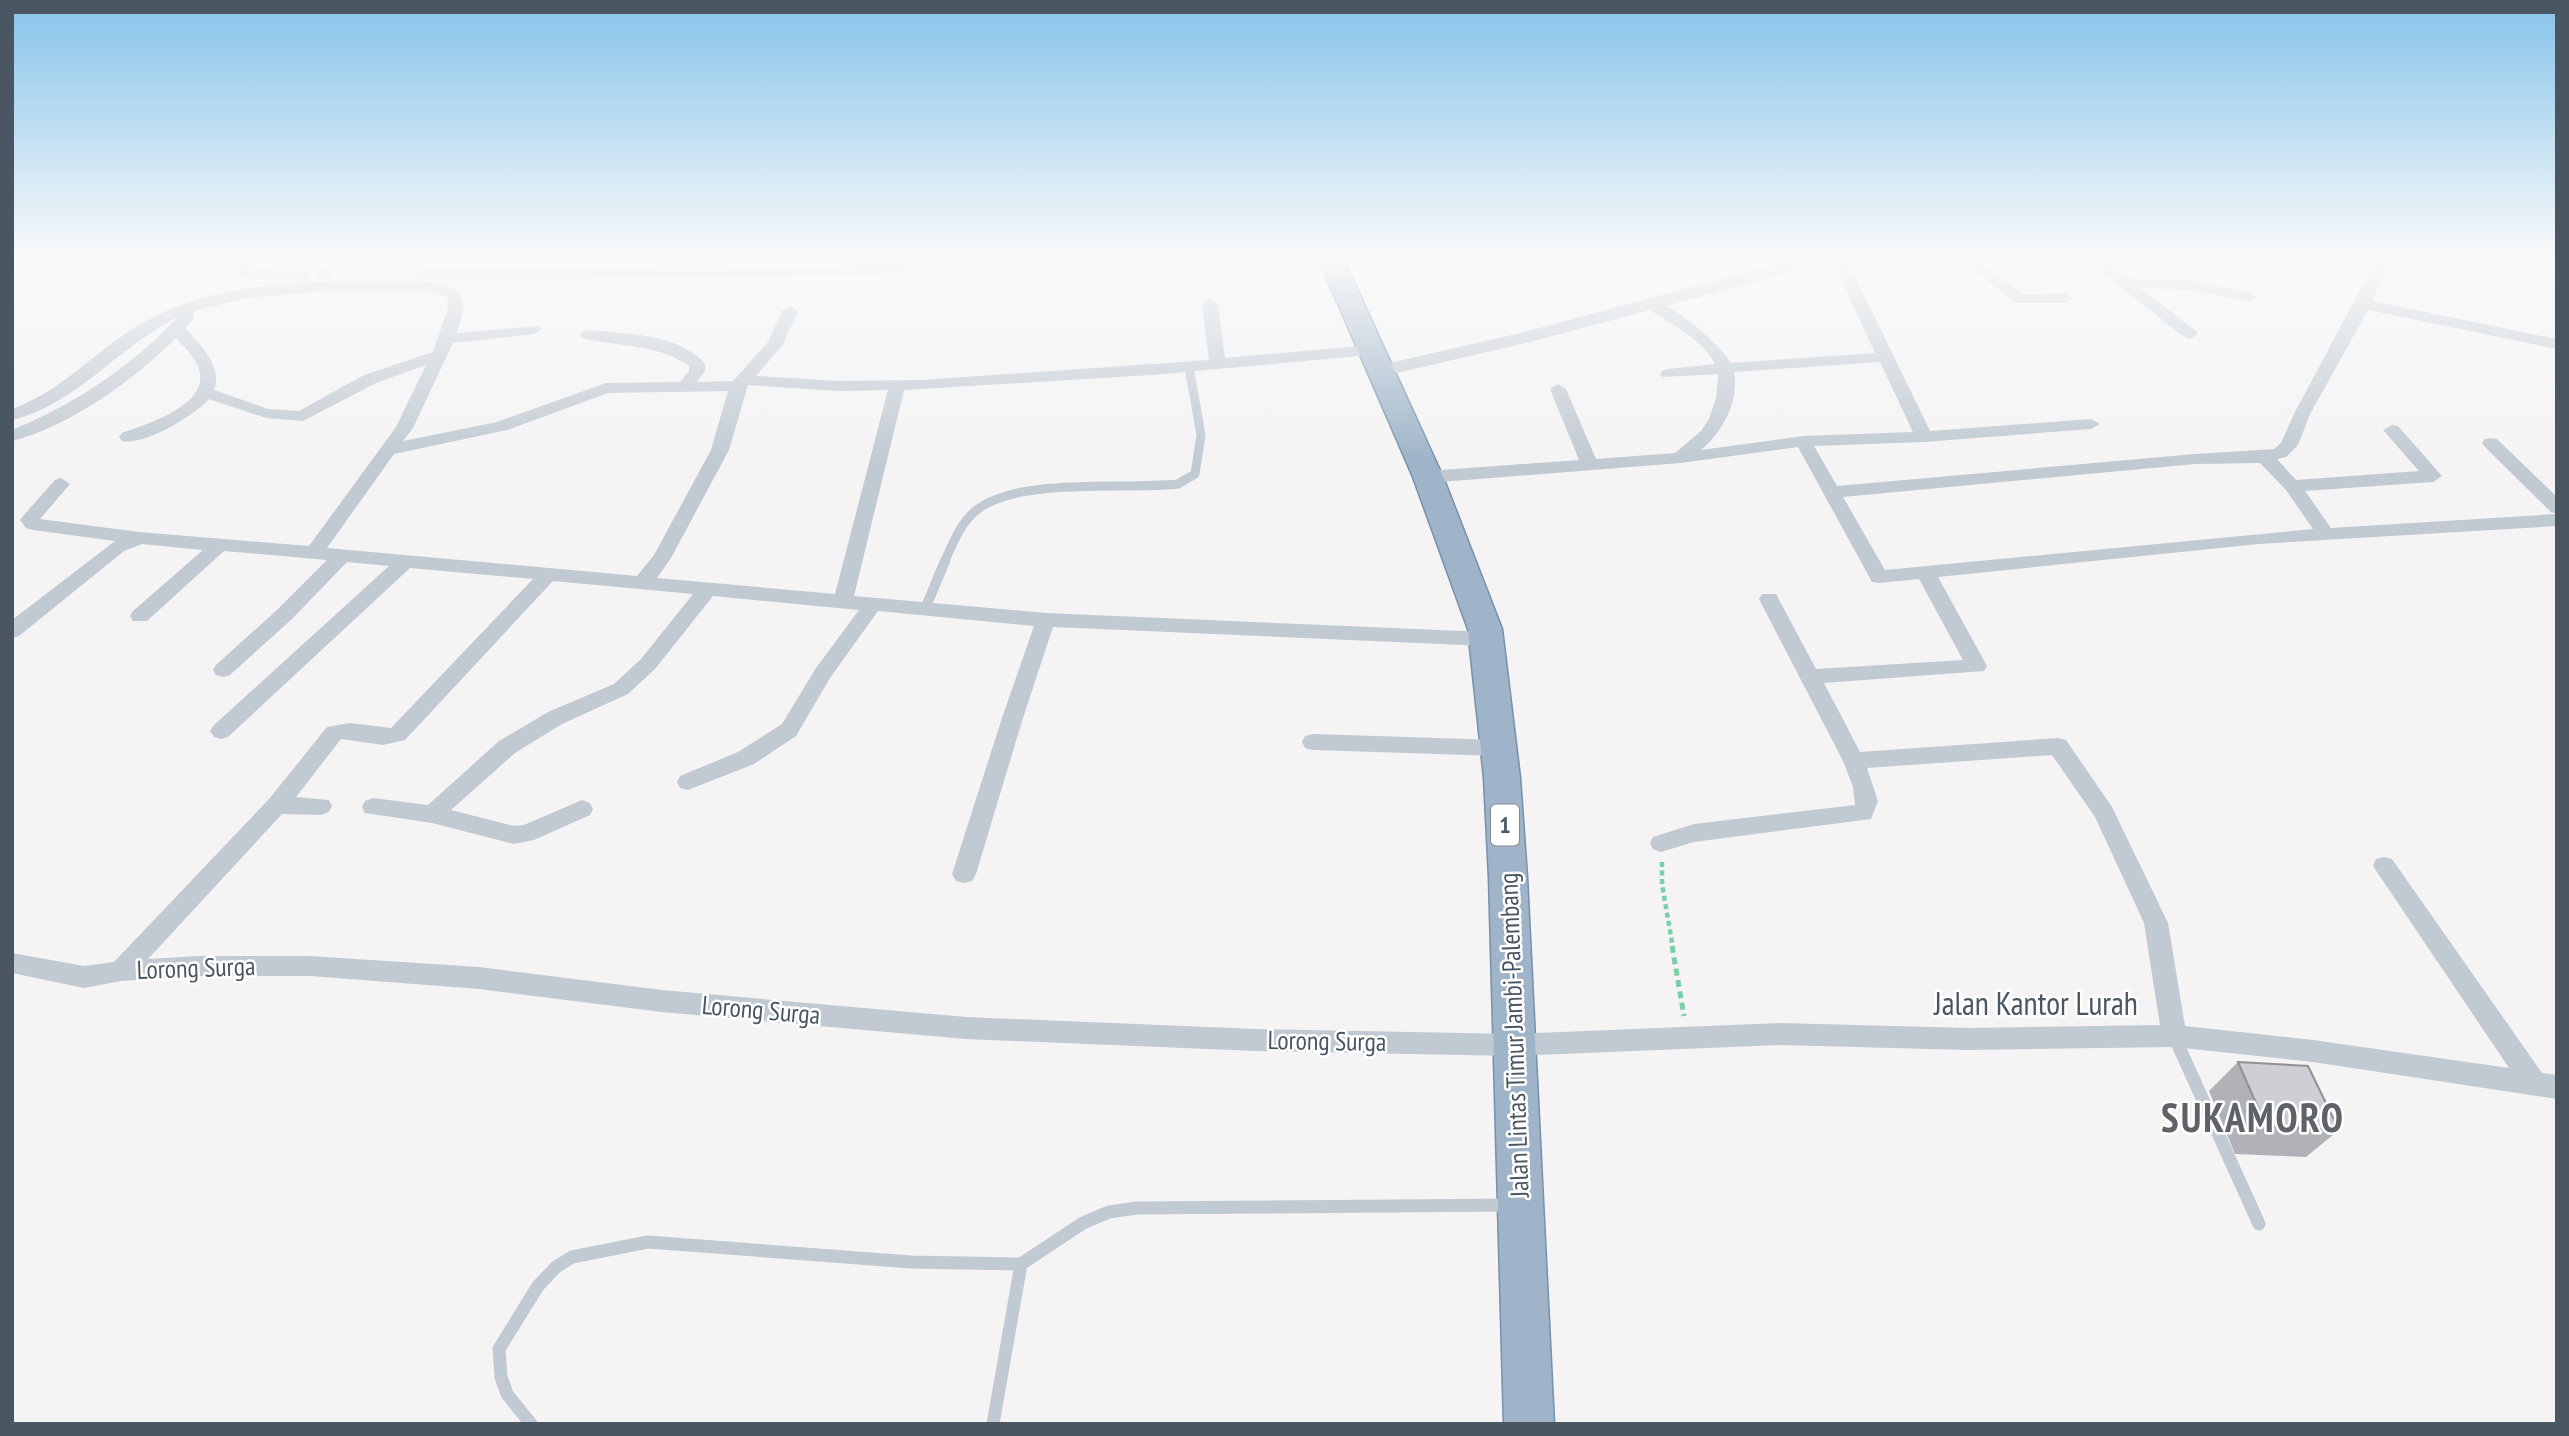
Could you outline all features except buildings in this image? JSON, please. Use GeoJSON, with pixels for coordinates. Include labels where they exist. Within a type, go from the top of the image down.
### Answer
{"type":"FeatureCollection","features":[{"type":"Feature","properties":{"kind":"highway","name":"Jalan Lintas Timur Jambi-Palembang"},"geometry":{"type":"LineString","coordinates":[[1359,325],[1428,477],[1453,540],[1486,639],[1499,748],[1508,877],[1529,1424]]}},
{"type":"Feature","properties":{"kind":"street"},"geometry":{"type":"LineString","coordinates":[[12,415],[58,395],[149,325]]}},
{"type":"Feature","properties":{"kind":"street"},"geometry":{"type":"LineString","coordinates":[[12,436],[53,420],[99,390],[162,344],[178,325]]}},
{"type":"Feature","properties":{"kind":"street"},"geometry":{"type":"LineString","coordinates":[[314,553],[404,428],[443,347],[450,325]]}},
{"type":"Feature","properties":{"kind":"street"},"geometry":{"type":"LineString","coordinates":[[642,583],[662,558],[720,450],[741,383],[775,344],[784,325]]}},
{"type":"Feature","properties":{"kind":"street"},"geometry":{"type":"LineString","coordinates":[[1213,325],[1218,364]]}},
{"type":"Feature","properties":{"kind":"street"},"geometry":{"type":"LineString","coordinates":[[388,450],[501,426],[557,408],[606,387],[684,388],[741,383],[897,386],[1218,364],[1374,360],[1523,338],[1572,325]]}},
{"type":"Feature","properties":{"kind":"street"},"geometry":{"type":"LineString","coordinates":[[1679,325],[1720,358],[1726,380],[1722,411],[1707,435],[1680,458]]}},
{"type":"Feature","properties":{"kind":"street"},"geometry":{"type":"LineString","coordinates":[[1869,325],[1924,437]]}},
{"type":"Feature","properties":{"kind":"street"},"geometry":{"type":"LineString","coordinates":[[2178,325],[2190,334]]}},
{"type":"Feature","properties":{"kind":"street"},"geometry":{"type":"LineString","coordinates":[[1830,492],[2195,459],[2265,457],[2280,453],[2289,445],[2302,414],[2351,325]]}},
{"type":"Feature","properties":{"kind":"street"},"geometry":{"type":"LineString","coordinates":[[2465,325],[2557,344]]}},
{"type":"Feature","properties":{"kind":"street"},"geometry":{"type":"LineString","coordinates":[[128,437],[168,424],[187,411],[205,392],[209,375],[206,365],[176,328]]}},
{"type":"Feature","properties":{"kind":"street"},"geometry":{"type":"LineString","coordinates":[[205,392],[269,414],[303,416],[370,379],[443,347],[534,329]]}},
{"type":"Feature","properties":{"kind":"street"},"geometry":{"type":"LineString","coordinates":[[588,335],[670,347],[694,360],[697,363],[697,371],[684,388]]}},
{"type":"Feature","properties":{"kind":"street"},"geometry":{"type":"LineString","coordinates":[[1668,374],[1791,362],[1884,357]]}},
{"type":"Feature","properties":{"kind":"street"},"geometry":{"type":"LineString","coordinates":[[843,602],[897,386]]}},
{"type":"Feature","properties":{"kind":"street"},"geometry":{"type":"LineString","coordinates":[[1558,389],[1590,465]]}},
{"type":"Feature","properties":{"kind":"street"},"geometry":{"type":"LineString","coordinates":[[1428,477],[1680,458],[1803,441],[1924,437],[2091,424]]}},
{"type":"Feature","properties":{"kind":"street"},"geometry":{"type":"LineString","coordinates":[[2292,486],[2433,476],[2392,430]]}},
{"type":"Feature","properties":{"kind":"street"},"geometry":{"type":"LineString","coordinates":[[1803,441],[1879,577],[2259,538],[2557,520]]}},
{"type":"Feature","properties":{"kind":"street"},"geometry":{"type":"LineString","coordinates":[[2491,443],[2557,508]]}},
{"type":"Feature","properties":{"kind":"street"},"geometry":{"type":"LineString","coordinates":[[2265,457],[2292,486],[2327,534]]}},
{"type":"Feature","properties":{"kind":"street"},"geometry":{"type":"LineString","coordinates":[[21,519],[61,484]]}},
{"type":"Feature","properties":{"kind":"street"},"geometry":{"type":"LineString","coordinates":[[21,519],[42,526],[140,538],[1046,620],[1486,639]]}},
{"type":"Feature","properties":{"kind":"street"},"geometry":{"type":"LineString","coordinates":[[12,631],[117,547],[140,538]]}},
{"type":"Feature","properties":{"kind":"street"},"geometry":{"type":"LineString","coordinates":[[140,616],[221,544]]}},
{"type":"Feature","properties":{"kind":"street"},"geometry":{"type":"LineString","coordinates":[[223,670],[285,614],[343,555]]}},
{"type":"Feature","properties":{"kind":"street"},"geometry":{"type":"LineString","coordinates":[[221,731],[406,561]]}},
{"type":"Feature","properties":{"kind":"street"},"geometry":{"type":"LineString","coordinates":[[1810,677],[1978,666],[1925,572]]}},
{"type":"Feature","properties":{"kind":"street"},"geometry":{"type":"LineString","coordinates":[[121,971],[277,805],[334,733],[344,730],[388,738],[398,734],[549,574]]}},
{"type":"Feature","properties":{"kind":"street"},"geometry":{"type":"LineString","coordinates":[[432,814],[507,747],[555,718],[621,689],[648,664],[708,589]]}},
{"type":"Feature","properties":{"kind":"street"},"geometry":{"type":"LineString","coordinates":[[1661,843],[1694,833],[1863,813],[1868,806],[1854,761],[1824,699],[1769,599]]}},
{"type":"Feature","properties":{"kind":"street"},"geometry":{"type":"LineString","coordinates":[[688,782],[746,758],[789,730],[823,673],[873,604]]}},
{"type":"Feature","properties":{"kind":"street"},"geometry":{"type":"LineString","coordinates":[[964,874],[1012,718],[1046,620]]}},
{"type":"Feature","properties":{"kind":"street"},"geometry":{"type":"LineString","coordinates":[[1313,742],[1499,748]]}},
{"type":"Feature","properties":{"kind":"street"},"geometry":{"type":"LineString","coordinates":[[1854,761],[2058,746],[2104,813],[2156,923],[2174,1036]]}},
{"type":"Feature","properties":{"kind":"street"},"geometry":{"type":"LineString","coordinates":[[277,805],[321,806]]}},
{"type":"Feature","properties":{"kind":"street"},"geometry":{"type":"LineString","coordinates":[[373,807],[432,814],[514,835],[526,834],[582,809]]}},
{"type":"Feature","properties":{"kind":"street"},"geometry":{"type":"LineString","coordinates":[[2384,866],[2546,1085]]}},
{"type":"Feature","properties":{"kind":"street","name":"Lorong Surga"},"geometry":{"type":"LineString","coordinates":[[12,963],[84,977],[121,971],[201,966],[310,966],[480,978],[662,1001],[966,1028],[1256,1040],[1513,1045]]}},
{"type":"Feature","properties":{"kind":"street","name":"Jalan Kantor Lurah"},"geometry":{"type":"LineString","coordinates":[[1513,1045],[1780,1034],[1968,1039],[2174,1036],[2313,1051],[2546,1085]]}},
{"type":"Feature","properties":{"kind":"lane"},"geometry":{"type":"LineString","coordinates":[[925,609],[967,521],[989,501],[1038,490],[1178,484],[1195,474],[1200,451],[1198,399],[1189,367]]}},
{"type":"Feature","properties":{"kind":"lane"},"geometry":{"type":"LineString","coordinates":[[2174,1036],[2259,1224]]}},
{"type":"Feature","properties":{"kind":"lane"},"geometry":{"type":"LineString","coordinates":[[531,1424],[507,1394],[501,1377],[499,1349],[538,1286],[556,1267],[572,1257],[593,1251],[648,1242],[911,1262],[1021,1265],[1083,1223],[1109,1212],[1137,1208],[1520,1205]]}},
{"type":"Feature","properties":{"kind":"lane"},"geometry":{"type":"LineString","coordinates":[[993,1424],[1021,1265]]}},
{"type":"Feature","properties":{"kind":"path"},"geometry":{"type":"LineString","coordinates":[[1661,843],[1662,884],[1688,1038]]}},
{"type":"Feature","properties":{"kind":"district","name":"SUKAMORO"},"geometry":{"type":"Point","coordinates":[2253,1118]}}]}
